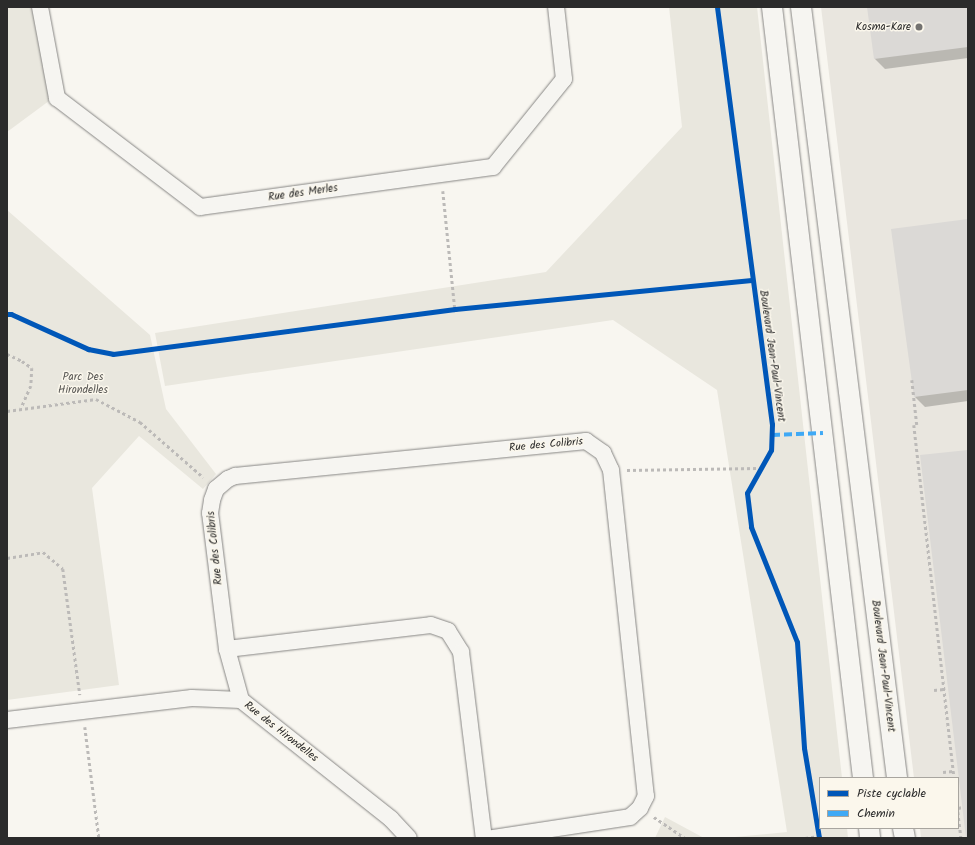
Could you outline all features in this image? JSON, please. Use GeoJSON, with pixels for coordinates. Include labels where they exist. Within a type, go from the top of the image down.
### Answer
{"type":"FeatureCollection","features":[{"type":"Feature","properties":{"kind":"street","name":"Rue des Merles"},"geometry":{"type":"LineString","coordinates":[[40,7],[57,98],[200,207],[493,167],[564,79],[556,7]]}},
{"type":"Feature","properties":{"kind":"street"},"geometry":{"type":"LineString","coordinates":[[772,7],[863,777]]}},
{"type":"Feature","properties":{"kind":"street","name":"Boulevard Jean-Paul-Vincent"},"geometry":{"type":"LineString","coordinates":[[801,7],[897,777]]}},
{"type":"Feature","properties":{"kind":"street"},"geometry":{"type":"LineString","coordinates":[[788,140],[818,141]]}},
{"type":"Feature","properties":{"kind":"street"},"geometry":{"type":"LineString","coordinates":[[823,433],[854,429]]}},
{"type":"Feature","properties":{"kind":"street","name":"Rue des Colibris"},"geometry":{"type":"LineString","coordinates":[[241,700],[227,649],[210,513],[212,500],[216,489],[235,476],[586,441],[603,453],[611,470],[646,796],[640,808]]}},
{"type":"Feature","properties":{"kind":"street"},"geometry":{"type":"LineString","coordinates":[[227,649],[431,625],[448,631],[461,652],[484,838]]}},
{"type":"Feature","properties":{"kind":"street","name":"Rue des Hirondelles"},"geometry":{"type":"LineString","coordinates":[[7,720],[192,698],[241,700],[391,819],[409,838]]}},
{"type":"Feature","properties":{"kind":"street"},"geometry":{"type":"LineString","coordinates":[[492,838],[630,817],[640,808]]}},
{"type":"Feature","properties":{"kind":"path"},"geometry":{"type":"LineString","coordinates":[[442,174],[456,309]]}},
{"type":"Feature","properties":{"kind":"path"},"geometry":{"type":"LineString","coordinates":[[448,310],[463,309]]}},
{"type":"Feature","properties":{"kind":"path"},"geometry":{"type":"LineString","coordinates":[[7,354],[22,361],[32,368],[31,386],[21,408]]}},
{"type":"Feature","properties":{"kind":"path"},"geometry":{"type":"LineString","coordinates":[[912,380],[918,468],[954,777]]}},
{"type":"Feature","properties":{"kind":"path"},"geometry":{"type":"LineString","coordinates":[[7,411],[96,399],[140,422],[216,489]]}},
{"type":"Feature","properties":{"kind":"path"},"geometry":{"type":"LineString","coordinates":[[756,474],[763,462]]}},
{"type":"Feature","properties":{"kind":"path"},"geometry":{"type":"LineString","coordinates":[[611,470],[760,468]]}},
{"type":"Feature","properties":{"kind":"path"},"geometry":{"type":"LineString","coordinates":[[7,558],[43,552],[63,569],[99,838]]}},
{"type":"Feature","properties":{"kind":"path"},"geometry":{"type":"LineString","coordinates":[[934,690],[944,689]]}},
{"type":"Feature","properties":{"kind":"path"},"geometry":{"type":"LineString","coordinates":[[943,772],[953,771]]}},
{"type":"Feature","properties":{"kind":"path"},"geometry":{"type":"LineString","coordinates":[[959,808],[963,807]]}},
{"type":"Feature","properties":{"kind":"path"},"geometry":{"type":"LineString","coordinates":[[640,808],[685,838]]}},
{"type":"Feature","properties":{"kind":"path"},"geometry":{"type":"LineString","coordinates":[[959,821],[961,838]]}},
{"type":"Feature","properties":{"kind":"path"},"geometry":{"type":"LineString","coordinates":[[805,838],[820,837],[817,829]]}},
{"type":"Feature","properties":{"kind":"shaded area"},"geometry":{"type":"Polygon","coordinates":[[[821,7],[968,7],[968,838],[921,838],[920,829],[959,829],[959,777],[914,777],[821,7]]]}},
{"type":"Feature","properties":{"kind":"green space"},"geometry":{"type":"Polygon","coordinates":[[[7,7],[36,7],[53,98],[7,132],[7,7]]]}},
{"type":"Feature","properties":{"kind":"green space"},"geometry":{"type":"Polygon","coordinates":[[[669,7],[757,7],[842,777],[819,777],[819,829],[847,829],[848,838],[724,838],[787,832],[717,390],[613,320],[165,386],[155,333],[546,272],[682,127],[669,7]]]}},
{"type":"Feature","properties":{"kind":"green space","name":"Parc Des Hirondelles"},"geometry":{"type":"Polygon","coordinates":[[[7,210],[150,335],[166,409],[216,474],[203,489],[139,436],[92,488],[119,685],[7,700],[7,210]]]}},
{"type":"Feature","properties":{"kind":"green space"},"geometry":{"type":"Polygon","coordinates":[[[665,817],[704,838],[655,838],[665,817]]]}},
{"type":"Feature","properties":{"kind":"building","name":"Kosma-Kare"},"geometry":{"type":"Polygon","coordinates":[[[867,7],[968,7],[968,47],[874,59],[867,7]]]}},
{"type":"Feature","properties":{"kind":"building"},"geometry":{"type":"Polygon","coordinates":[[[968,219],[968,390],[914,397],[891,229],[968,219]]]}},
{"type":"Feature","properties":{"kind":"building"},"geometry":{"type":"Polygon","coordinates":[[[968,450],[968,838],[966,838],[920,455],[968,450]]]}},
{"type":"Feature","properties":{"kind":"marked path"},"geometry":{"type":"LineString","coordinates":[[772,435],[823,433]]}},
{"type":"Feature","properties":{"kind":"cycle path"},"geometry":{"type":"LineString","coordinates":[[717,7],[772,424],[771,450],[747,493],[751,527],[797,642],[804,748],[819,838]]}},
{"type":"Feature","properties":{"kind":"cycle path"},"geometry":{"type":"LineString","coordinates":[[7,314],[11,314],[88,349],[113,354],[455,309],[752,280]]}},
{"type":"Feature","properties":{"kind":"place","name":"Kosma-Kare"},"geometry":{"type":"Point","coordinates":[919,27]}}]}
